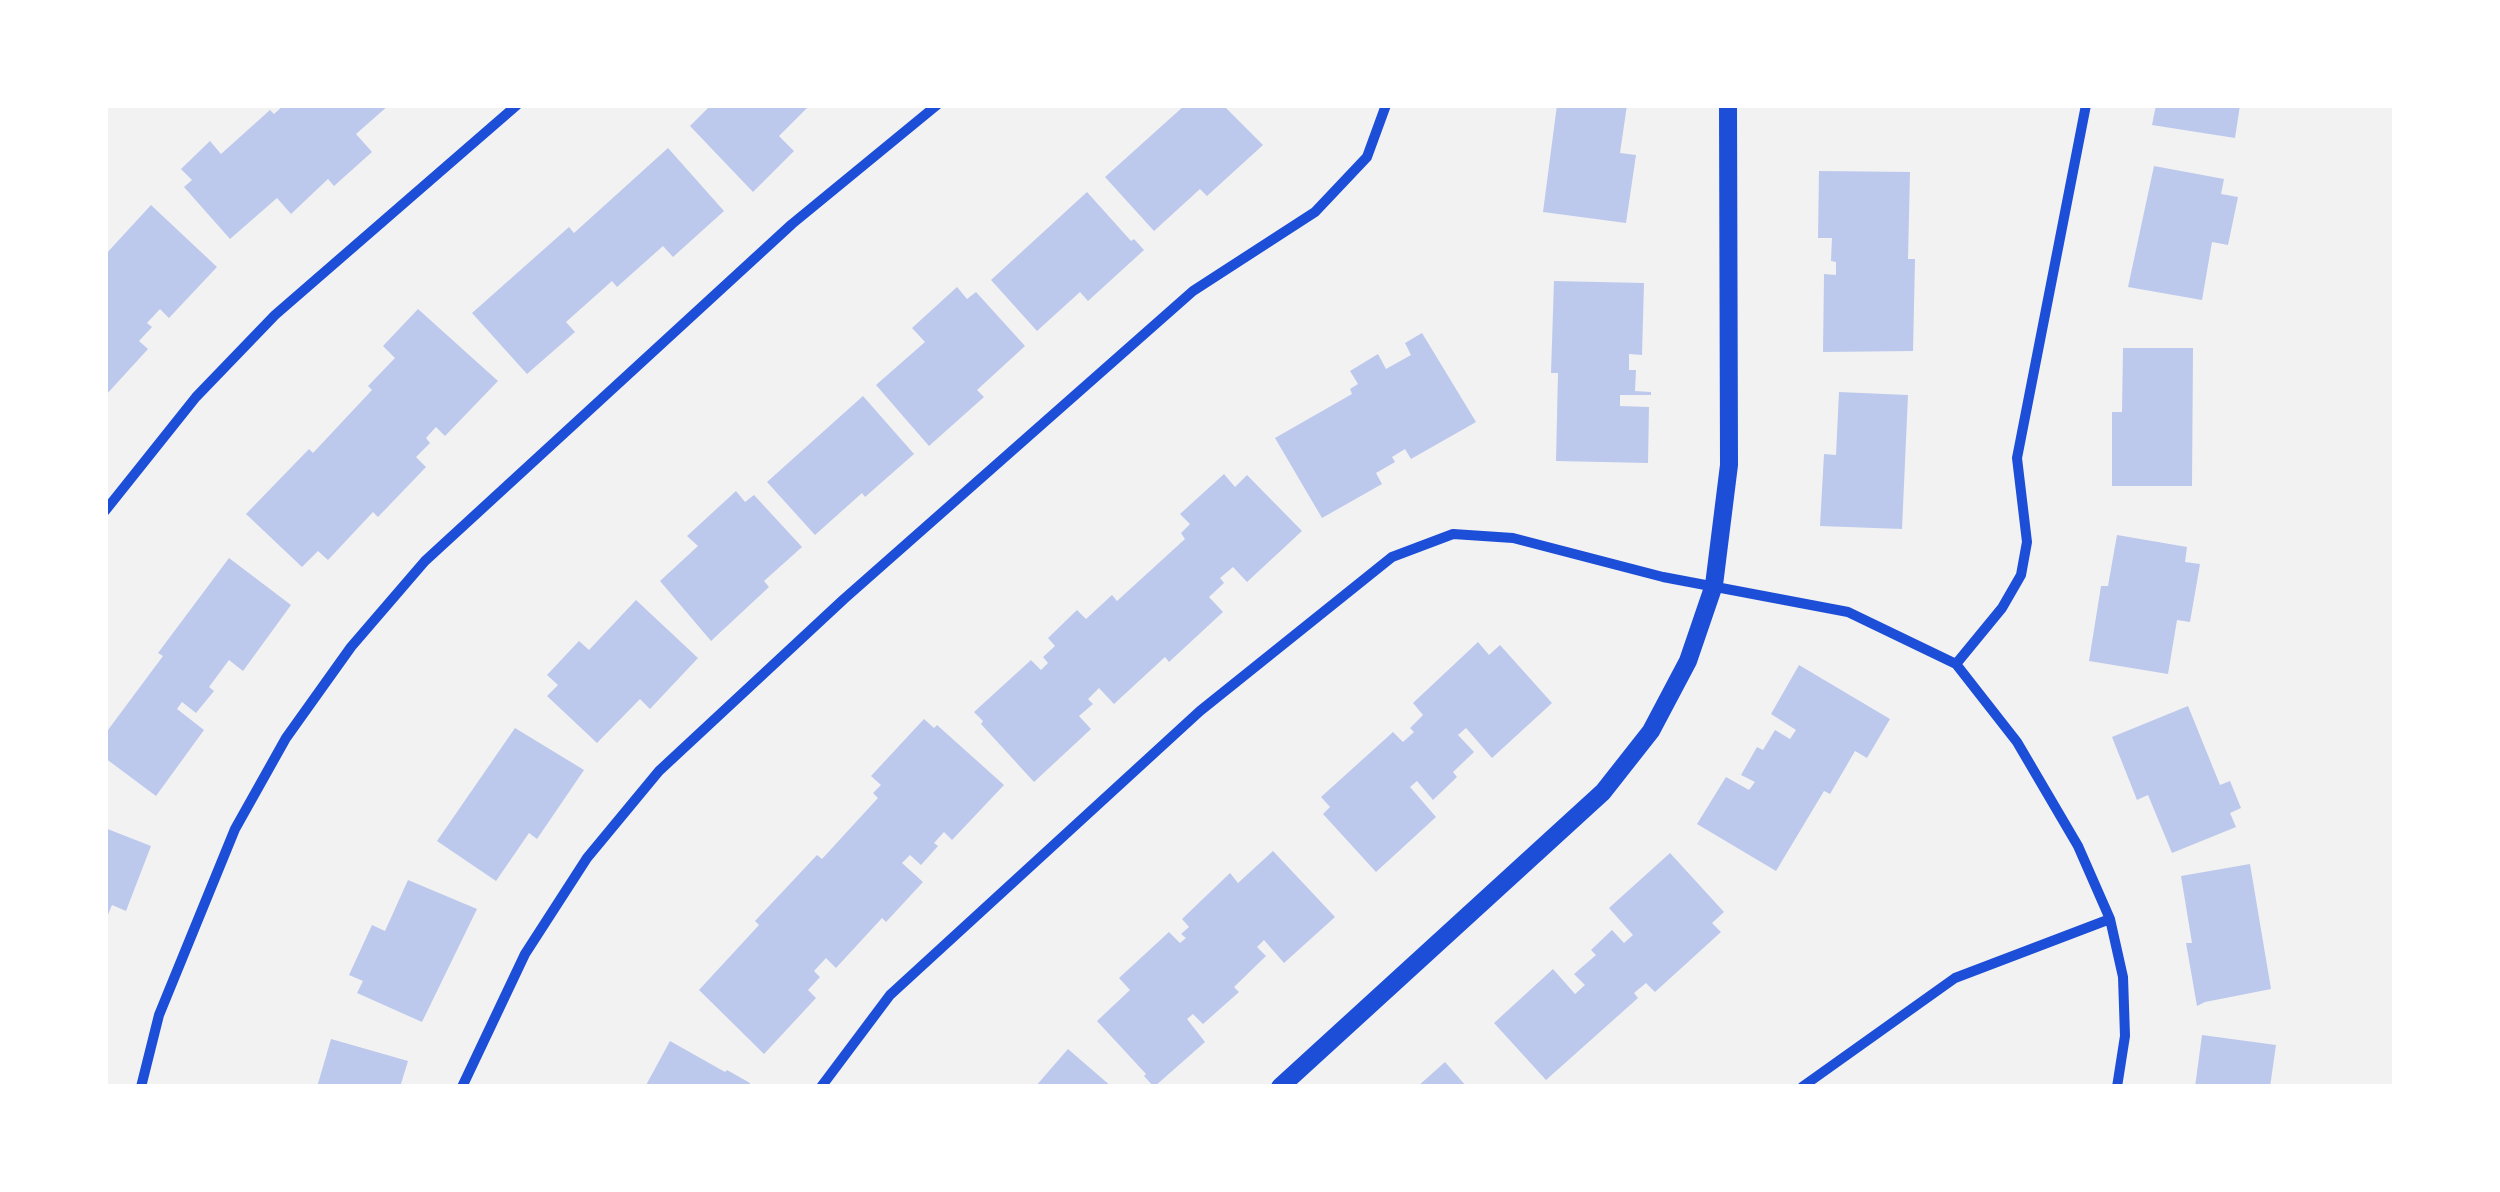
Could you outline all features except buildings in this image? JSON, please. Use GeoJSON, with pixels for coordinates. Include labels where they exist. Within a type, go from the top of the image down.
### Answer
{"type":"FeatureCollection","features":[{"type":"Feature","properties":{"kind":"street"},"geometry":{"type":"LineString","coordinates":[[105,511],[196,397],[275,315],[517,105]]}},
{"type":"Feature","properties":{"kind":"street"},"geometry":{"type":"LineString","coordinates":[[141,1087],[159,1015],[235,829],[286,738],[351,646],[426,562],[470,521],[792,224],[937,105]]}},
{"type":"Feature","properties":{"kind":"street"},"geometry":{"type":"LineString","coordinates":[[462,1087],[525,954],[587,858],[659,771],[859,586],[1194,291],[1315,212],[1366,157],[1386,105]]}},
{"type":"Feature","properties":{"kind":"street"},"geometry":{"type":"LineString","coordinates":[[1280,1087],[1603,792],[1651,731],[1688,661],[1714,585],[1730,465],[1728,105]]}},
{"type":"Feature","properties":{"kind":"street"},"geometry":{"type":"LineString","coordinates":[[1956,664],[2002,608],[2021,575],[2026,542],[2017,458],[2086,105]]}},
{"type":"Feature","properties":{"kind":"street"},"geometry":{"type":"LineString","coordinates":[[822,1087],[890,995],[1200,711],[1392,557],[1454,534],[1513,538],[1664,577],[1848,612],[1956,664],[2017,742],[2078,846],[2110,919],[2123,977],[2125,1036],[2117,1087]]}},
{"type":"Feature","properties":{"kind":"street"},"geometry":{"type":"LineString","coordinates":[[1802,1087],[1955,978],[2110,919]]}}]}
